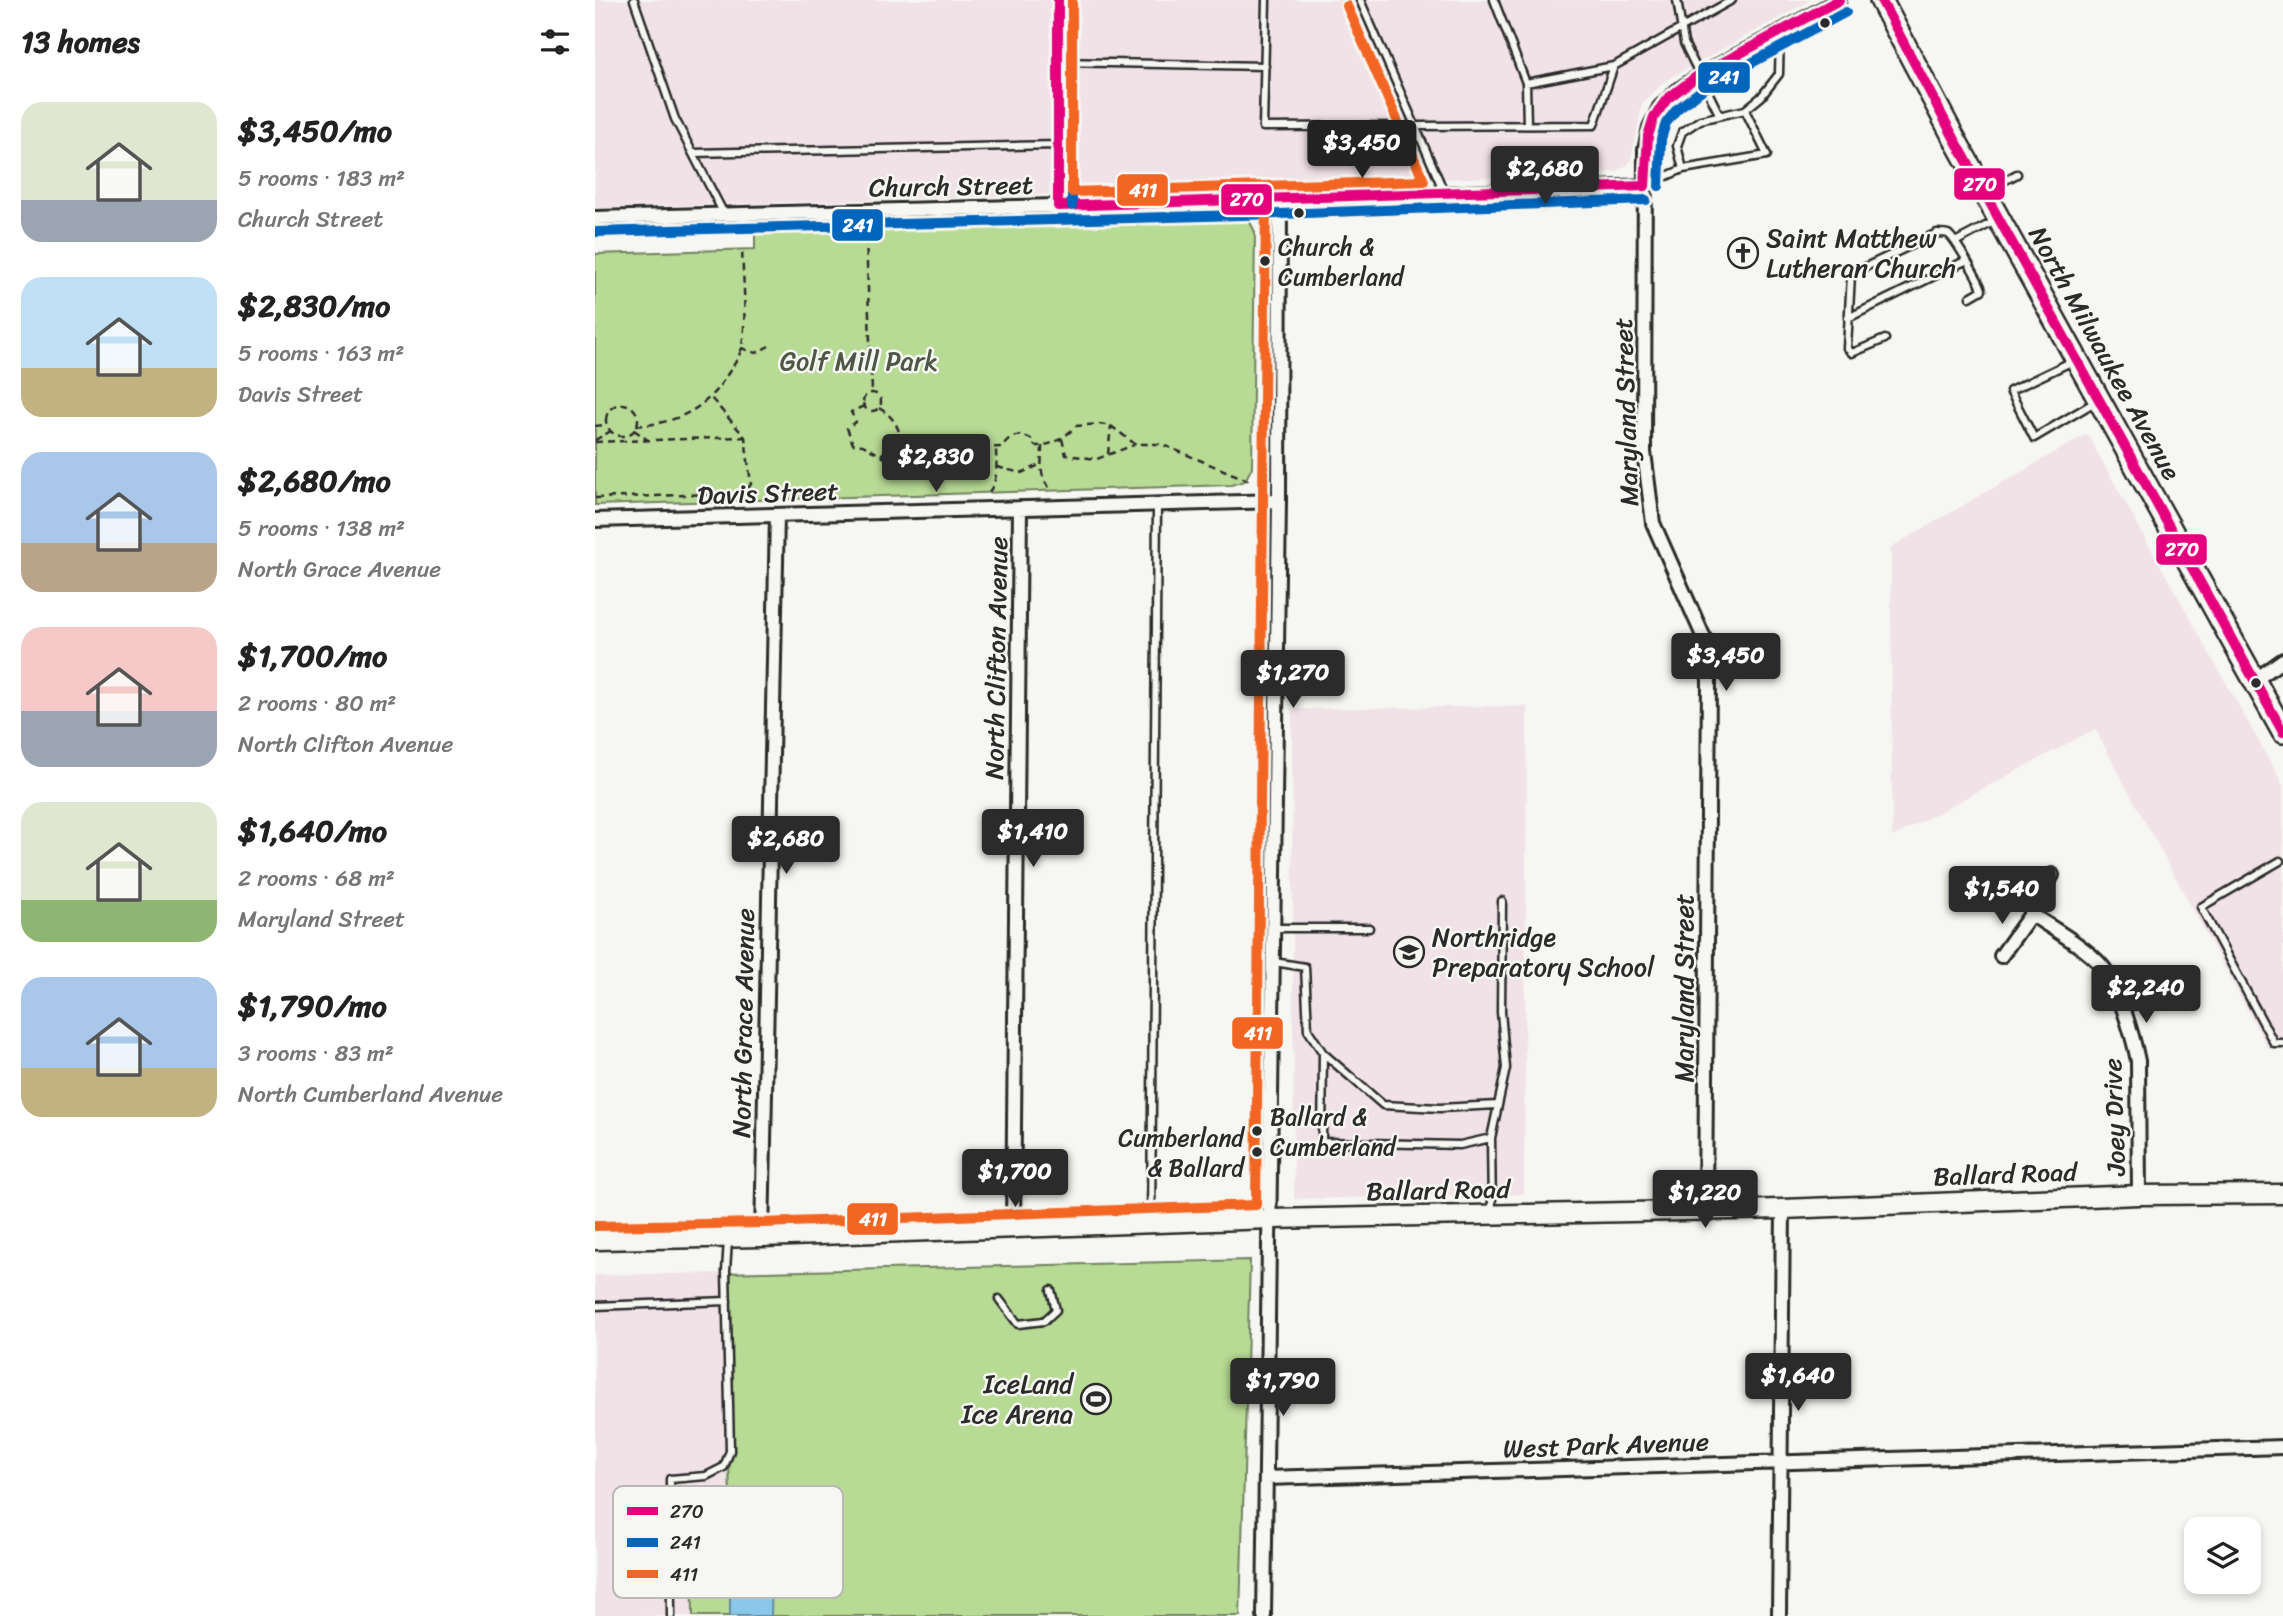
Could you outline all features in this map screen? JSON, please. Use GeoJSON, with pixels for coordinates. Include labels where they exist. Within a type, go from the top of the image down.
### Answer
{"type":"FeatureCollection","features":[{"type":"Feature","properties":{"kind":"main road","name":"North Milwaukee Avenue"},"geometry":{"type":"LineString","coordinates":[[1881,0],[1983,191],[2283,732]]}},
{"type":"Feature","properties":{"kind":"street","name":"Maryland Street"},"geometry":{"type":"LineString","coordinates":[[1705,1210],[1709,681],[1704,638],[1653,523],[1643,428],[1645,150],[1650,127],[1660,107],[1677,91],[1699,76],[1839,0]]}},
{"type":"Feature","properties":{"kind":"street","name":"Church Street"},"geometry":{"type":"LineString","coordinates":[[595,218],[1280,200],[1645,186]]}},
{"type":"Feature","properties":{"kind":"street"},"geometry":{"type":"LineString","coordinates":[[1263,1616],[1279,502],[1280,200]]}},
{"type":"Feature","properties":{"kind":"street","name":"Davis Street"},"geometry":{"type":"LineString","coordinates":[[595,520],[1279,502]]}},
{"type":"Feature","properties":{"kind":"street","name":"North Clifton Avenue"},"geometry":{"type":"LineString","coordinates":[[1013,1228],[1020,509]]}},
{"type":"Feature","properties":{"kind":"street","name":"North Grace Avenue"},"geometry":{"type":"LineString","coordinates":[[762,1237],[777,515]]}},
{"type":"Feature","properties":{"kind":"street"},"geometry":{"type":"LineString","coordinates":[[2255,680],[2283,660]]}},
{"type":"Feature","properties":{"kind":"street"},"geometry":{"type":"LineString","coordinates":[[2001,956],[2031,914],[2052,875]]}},
{"type":"Feature","properties":{"kind":"street","name":"Joey Drive"},"geometry":{"type":"LineString","coordinates":[[2031,914],[2095,959],[2111,979],[2134,1041],[2138,1061],[2139,1195]]}},
{"type":"Feature","properties":{"kind":"street","name":"Ballard Road"},"geometry":{"type":"LineString","coordinates":[[595,1240],[762,1237],[1270,1219],[1783,1209],[2139,1195],[2283,1194]]}},
{"type":"Feature","properties":{"kind":"street"},"geometry":{"type":"LineString","coordinates":[[1779,1616],[1783,1209]]}},
{"type":"Feature","properties":{"kind":"street","name":"West Park Avenue"},"geometry":{"type":"LineString","coordinates":[[1266,1478],[2283,1447]]}},
{"type":"Feature","properties":{"kind":"lane"},"geometry":{"type":"LineString","coordinates":[[634,0],[675,119],[724,214]]}},
{"type":"Feature","properties":{"kind":"lane"},"geometry":{"type":"LineString","coordinates":[[1058,0],[1058,206]]}},
{"type":"Feature","properties":{"kind":"lane"},"geometry":{"type":"LineString","coordinates":[[1266,0],[1263,127],[1594,125],[1613,66]]}},
{"type":"Feature","properties":{"kind":"lane"},"geometry":{"type":"LineString","coordinates":[[1360,0],[1445,194]]}},
{"type":"Feature","properties":{"kind":"lane"},"geometry":{"type":"LineString","coordinates":[[1494,0],[1526,83],[1527,125]]}},
{"type":"Feature","properties":{"kind":"lane"},"geometry":{"type":"LineString","coordinates":[[1677,0],[1680,29],[1699,76],[1719,114]]}},
{"type":"Feature","properties":{"kind":"lane"},"geometry":{"type":"LineString","coordinates":[[1526,83],[1613,66],[1732,0]]}},
{"type":"Feature","properties":{"kind":"lane"},"geometry":{"type":"LineString","coordinates":[[1683,169],[1677,146],[1682,132],[1700,120],[1745,110],[1761,97],[1779,74],[1780,32]]}},
{"type":"Feature","properties":{"kind":"lane"},"geometry":{"type":"LineString","coordinates":[[1058,62],[1265,66]]}},
{"type":"Feature","properties":{"kind":"lane"},"geometry":{"type":"LineString","coordinates":[[1645,186],[1683,169],[1767,155],[1745,110]]}},
{"type":"Feature","properties":{"kind":"lane"},"geometry":{"type":"LineString","coordinates":[[693,153],[1058,145]]}},
{"type":"Feature","properties":{"kind":"lane"},"geometry":{"type":"LineString","coordinates":[[1983,191],[2017,174]]}},
{"type":"Feature","properties":{"kind":"lane"},"geometry":{"type":"LineString","coordinates":[[1957,241],[1999,219]]}},
{"type":"Feature","properties":{"kind":"lane"},"geometry":{"type":"LineString","coordinates":[[1885,339],[1850,352],[1846,341],[1851,275],[1937,233],[1947,233],[1957,241],[1965,261],[1981,285],[1982,290],[1970,297]]}},
{"type":"Feature","properties":{"kind":"lane"},"geometry":{"type":"LineString","coordinates":[[1848,318],[1965,261]]}},
{"type":"Feature","properties":{"kind":"lane"},"geometry":{"type":"LineString","coordinates":[[2076,359],[2010,391],[2033,438],[2099,399]]}},
{"type":"Feature","properties":{"kind":"lane"},"geometry":{"type":"LineString","coordinates":[[1151,1224],[1157,505]]}},
{"type":"Feature","properties":{"kind":"lane"},"geometry":{"type":"LineString","coordinates":[[2280,861],[2201,907],[2274,1043],[2283,1043]]}},
{"type":"Feature","properties":{"kind":"lane"},"geometry":{"type":"LineString","coordinates":[[1492,1215],[1490,1138],[1506,1068],[1501,1012],[1502,901]]}},
{"type":"Feature","properties":{"kind":"lane"},"geometry":{"type":"LineString","coordinates":[[1273,928],[1369,928]]}},
{"type":"Feature","properties":{"kind":"lane"},"geometry":{"type":"LineString","coordinates":[[1273,962],[1304,965],[1308,1030],[1323,1054],[1383,1105],[1440,1108],[1497,1105]]}},
{"type":"Feature","properties":{"kind":"lane"},"geometry":{"type":"LineString","coordinates":[[1323,1054],[1322,1142],[1460,1145],[1490,1138]]}},
{"type":"Feature","properties":{"kind":"lane"},"geometry":{"type":"LineString","coordinates":[[670,1486],[670,1479],[706,1476],[724,1466],[730,1451],[726,1271],[729,1238]]}},
{"type":"Feature","properties":{"kind":"lane"},"geometry":{"type":"LineString","coordinates":[[999,1299],[1018,1324],[1044,1321],[1056,1310],[1051,1290]]}},
{"type":"Feature","properties":{"kind":"lane"},"geometry":{"type":"LineString","coordinates":[[595,1306],[727,1301]]}},
{"type":"Feature","properties":{"kind":"lane"},"geometry":{"type":"LineString","coordinates":[[671,1598],[671,1616]]}},
{"type":"Feature","properties":{"kind":"path"},"geometry":{"type":"LineString","coordinates":[[866,238],[872,392]]}},
{"type":"Feature","properties":{"kind":"path"},"geometry":{"type":"LineString","coordinates":[[636,426],[675,419],[697,409],[711,398],[740,355],[743,248]]}},
{"type":"Feature","properties":{"kind":"path"},"geometry":{"type":"LineString","coordinates":[[741,348],[756,353],[769,346]]}},
{"type":"Feature","properties":{"kind":"path"},"geometry":{"type":"LineString","coordinates":[[864,406],[864,397],[872,392]]}},
{"type":"Feature","properties":{"kind":"path"},"geometry":{"type":"LineString","coordinates":[[872,392],[880,396],[879,408]]}},
{"type":"Feature","properties":{"kind":"path"},"geometry":{"type":"LineString","coordinates":[[595,498],[745,493],[751,484],[745,437],[711,398]]}},
{"type":"Feature","properties":{"kind":"path"},"geometry":{"type":"LineString","coordinates":[[621,404],[626,405],[637,415],[636,426],[630,433],[620,436],[607,425],[608,412],[621,404]]}},
{"type":"Feature","properties":{"kind":"path"},"geometry":{"type":"LineString","coordinates":[[864,406],[871,411],[879,408]]}},
{"type":"Feature","properties":{"kind":"path"},"geometry":{"type":"LineString","coordinates":[[864,406],[851,412],[856,422],[848,428],[853,444],[863,445],[902,468],[911,468],[977,448],[1002,447],[1010,437],[1017,435],[1024,435],[1031,439],[1035,446],[1042,446],[1062,439],[1076,426],[1111,426],[1135,444]]}},
{"type":"Feature","properties":{"kind":"path"},"geometry":{"type":"LineString","coordinates":[[879,408],[893,416],[898,425],[902,450],[911,468]]}},
{"type":"Feature","properties":{"kind":"path"},"geometry":{"type":"LineString","coordinates":[[595,426],[607,425]]}},
{"type":"Feature","properties":{"kind":"path"},"geometry":{"type":"LineString","coordinates":[[1108,454],[1111,426]]}},
{"type":"Feature","properties":{"kind":"path"},"geometry":{"type":"LineString","coordinates":[[634,430],[649,441]]}},
{"type":"Feature","properties":{"kind":"path"},"geometry":{"type":"LineString","coordinates":[[595,441],[611,431]]}},
{"type":"Feature","properties":{"kind":"path"},"geometry":{"type":"LineString","coordinates":[[595,441],[745,437]]}},
{"type":"Feature","properties":{"kind":"path"},"geometry":{"type":"LineString","coordinates":[[881,456],[900,439]]}},
{"type":"Feature","properties":{"kind":"path"},"geometry":{"type":"LineString","coordinates":[[1062,439],[1066,455],[1097,459],[1135,444],[1161,444],[1250,481]]}},
{"type":"Feature","properties":{"kind":"path"},"geometry":{"type":"LineString","coordinates":[[1042,446],[1043,483],[1051,490]]}},
{"type":"Feature","properties":{"kind":"path"},"geometry":{"type":"LineString","coordinates":[[989,492],[994,485],[996,448]]}},
{"type":"Feature","properties":{"kind":"path"},"geometry":{"type":"LineString","coordinates":[[996,467],[1021,473],[1042,464]]}},
{"type":"Feature","properties":{"kind":"shaded area"},"geometry":{"type":"Polygon","coordinates":[[[595,0],[1811,0],[1665,81],[1642,104],[1631,160],[1616,172],[1101,193],[595,208],[595,0]]]}},
{"type":"Feature","properties":{"kind":"shaded area"},"geometry":{"type":"Polygon","coordinates":[[[2087,434],[2283,785],[2283,1047],[2268,1048],[2095,729],[1892,837],[1891,547],[2087,434]]]}},
{"type":"Feature","properties":{"kind":"shaded area","name":"Northridge Preparatory School"},"geometry":{"type":"Polygon","coordinates":[[[1527,706],[1524,1194],[1294,1199],[1292,709],[1527,706]]]}},
{"type":"Feature","properties":{"kind":"shaded area"},"geometry":{"type":"Polygon","coordinates":[[[724,1273],[730,1486],[613,1486],[613,1598],[693,1598],[693,1616],[595,1616],[595,1275],[724,1273]]]}},
{"type":"Feature","properties":{"kind":"green space","name":"Golf Mill Park"},"geometry":{"type":"Polygon","coordinates":[[[1237,215],[1250,222],[1255,232],[1252,467],[1245,481],[1231,485],[595,505],[595,254],[755,249],[755,230],[1237,215]]]}},
{"type":"Feature","properties":{"kind":"green space"},"geometry":{"type":"Polygon","coordinates":[[[1250,1260],[1240,1616],[693,1616],[693,1598],[843,1598],[843,1486],[730,1486],[724,1273],[1250,1260]]]}},
{"type":"Feature","properties":{"kind":"water"},"geometry":{"type":"Polygon","coordinates":[[[730,1598],[771,1598],[771,1616],[730,1616],[730,1598]]]}},
{"type":"Feature","properties":{"kind":"transit line","name":"270"},"geometry":{"type":"LineString","coordinates":[[1058,0],[1058,206]]}},
{"type":"Feature","properties":{"kind":"transit line","name":"241"},"geometry":{"type":"LineString","coordinates":[[1072,0],[1072,206]]}},
{"type":"Feature","properties":{"kind":"transit line","name":"411"},"geometry":{"type":"LineString","coordinates":[[1072,0],[1072,192],[1424,181],[1347,6]]}},
{"type":"Feature","properties":{"kind":"transit line","name":"270"},"geometry":{"type":"LineString","coordinates":[[1645,186],[1648,136],[1654,117],[1667,99],[1696,77],[1839,0]]}},
{"type":"Feature","properties":{"kind":"transit line","name":"270"},"geometry":{"type":"LineString","coordinates":[[1881,0],[1953,136],[2283,732]]}},
{"type":"Feature","properties":{"kind":"transit line","name":"241"},"geometry":{"type":"LineString","coordinates":[[1659,186],[1661,139],[1666,123],[1677,109],[1703,89],[1846,12]]}},
{"type":"Feature","properties":{"kind":"transit line","name":"270"},"geometry":{"type":"LineString","coordinates":[[1058,206],[1645,186]]}},
{"type":"Feature","properties":{"kind":"transit line","name":"411"},"geometry":{"type":"LineString","coordinates":[[595,1226],[762,1223],[1256,1205],[1266,200]]}},
{"type":"Feature","properties":{"kind":"transit line","name":"241"},"geometry":{"type":"LineString","coordinates":[[595,232],[1280,214],[1646,200]]}},
{"type":"Feature","properties":{"kind":"place","name":"Saint Matthew Lutheran Church"},"geometry":{"type":"Point","coordinates":[1743,253]}},
{"type":"Feature","properties":{"kind":"place","name":"Church & Cumberland"},"geometry":{"type":"Point","coordinates":[1265,261]}},
{"type":"Feature","properties":{"kind":"place","name":"Northridge Preparatory School"},"geometry":{"type":"Point","coordinates":[1409,952]}},
{"type":"Feature","properties":{"kind":"place","name":"Ballard & Cumberland"},"geometry":{"type":"Point","coordinates":[1257,1131]}},
{"type":"Feature","properties":{"kind":"place","name":"Cumberland & Ballard"},"geometry":{"type":"Point","coordinates":[1257,1152]}},
{"type":"Feature","properties":{"kind":"place","name":"IceLand Ice Arena"},"geometry":{"type":"Point","coordinates":[1096,1399]}}]}
